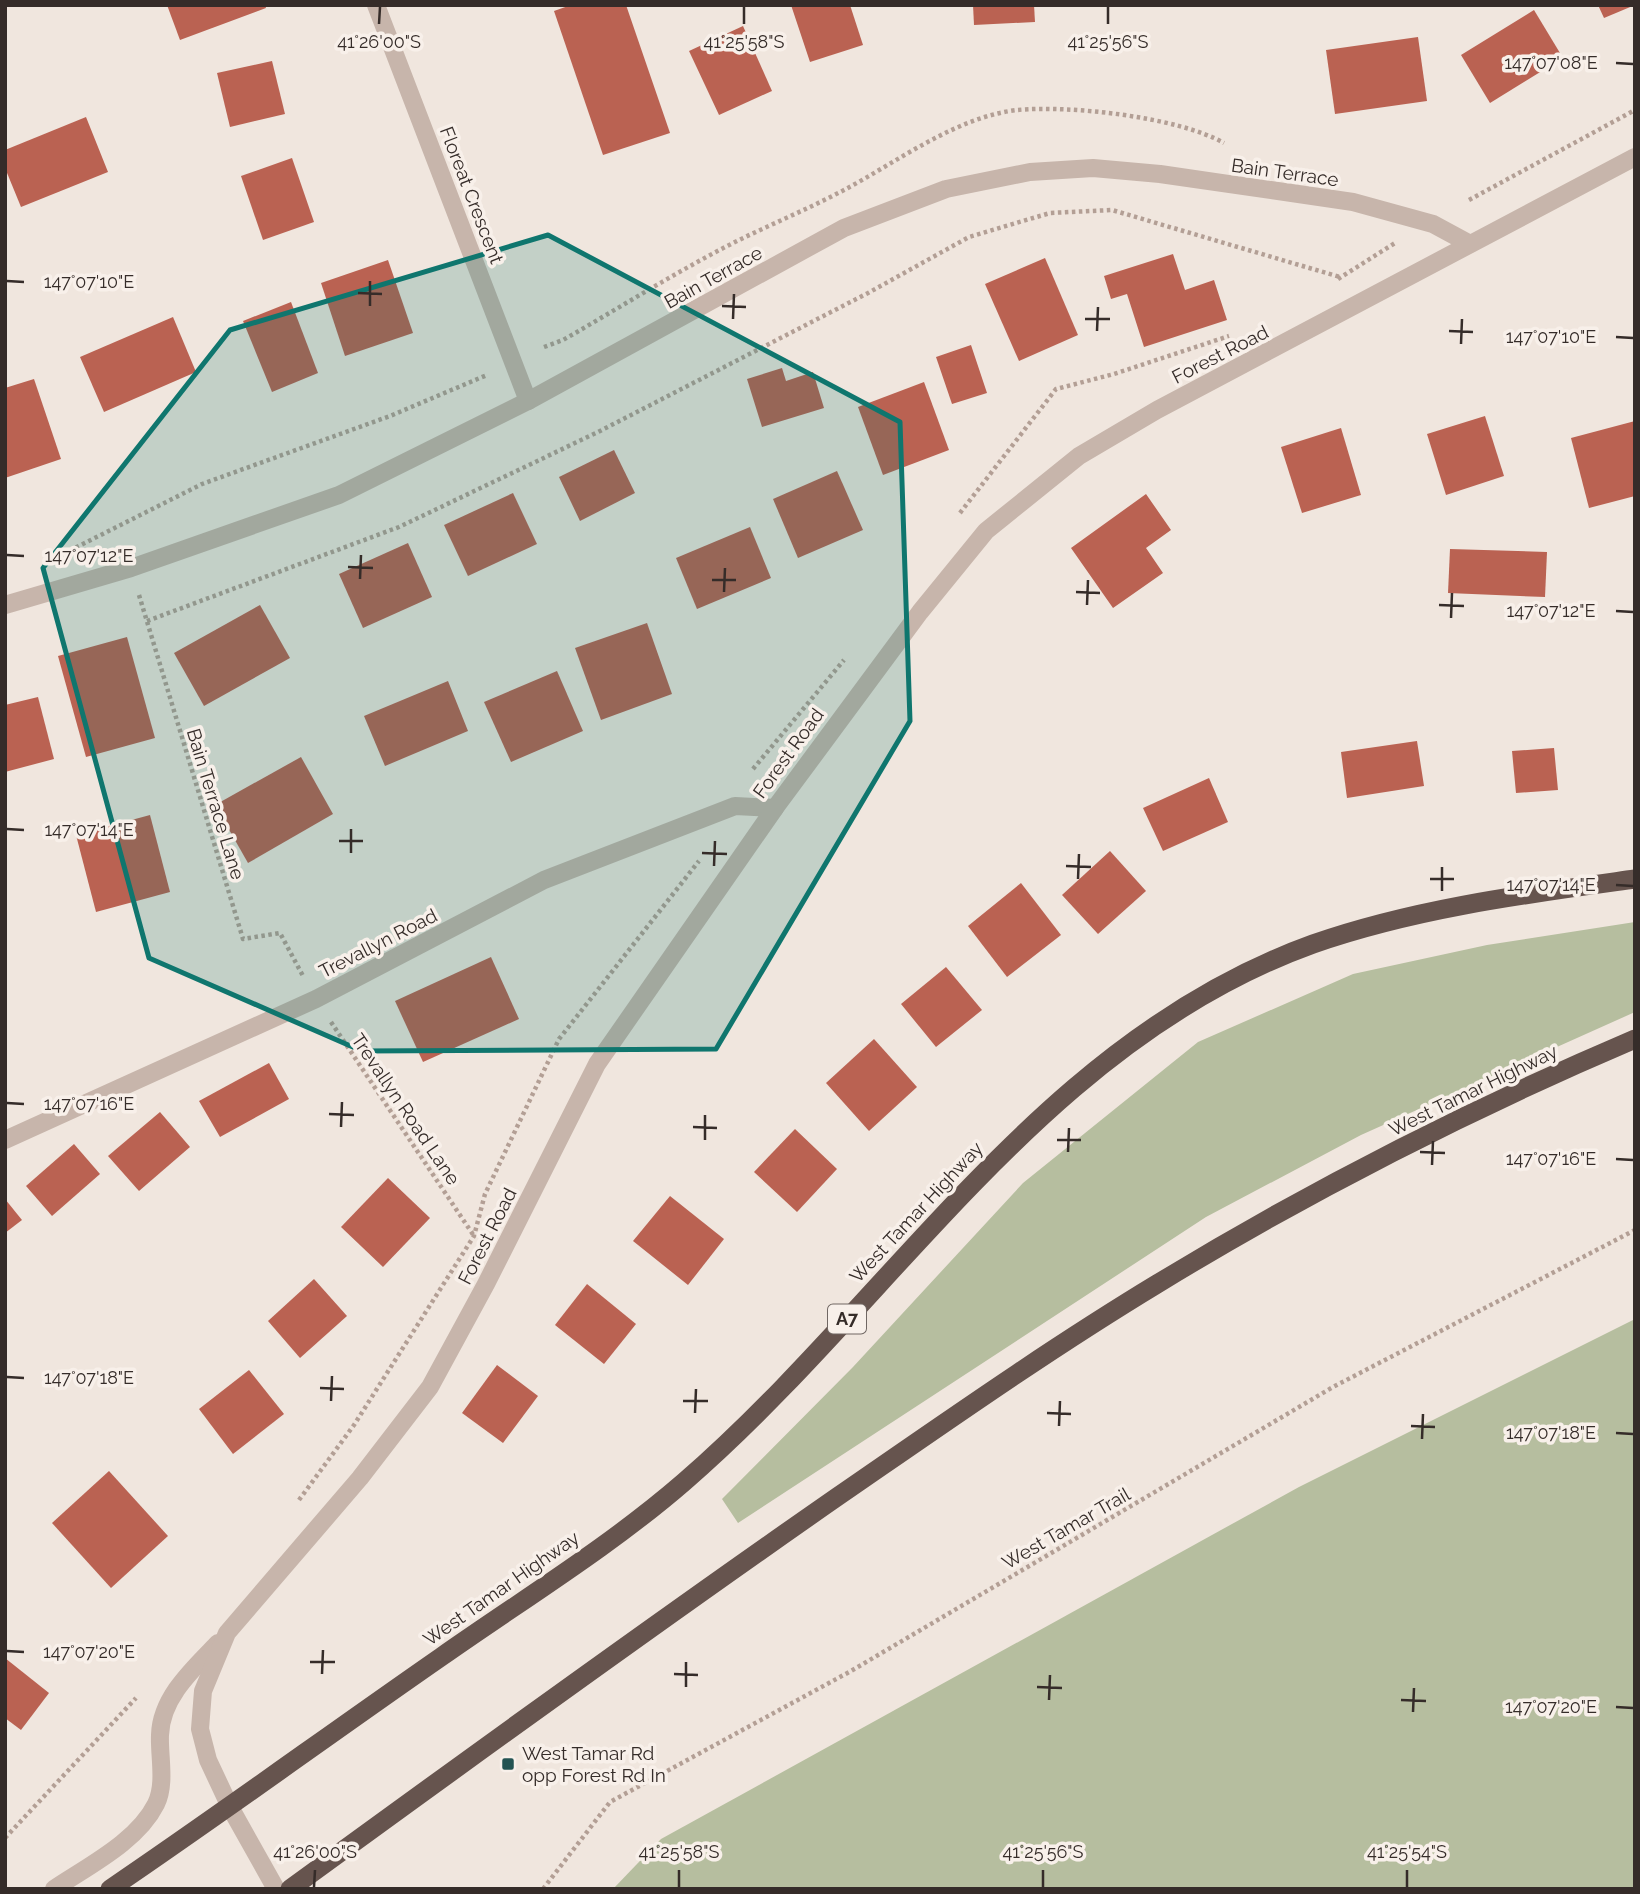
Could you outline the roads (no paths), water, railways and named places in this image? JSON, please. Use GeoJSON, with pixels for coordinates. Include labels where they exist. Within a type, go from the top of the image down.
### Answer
{"type":"FeatureCollection","features":[{"type":"Feature","properties":{"kind":"highway","name":"West Tamar Highway"},"geometry":{"type":"LineString","coordinates":[[110,1889],[585,1558],[683,1483],[761,1410],[1031,1123],[1138,1035],[1217,988],[1312,945],[1396,920],[1458,907],[1635,879]]}},
{"type":"Feature","properties":{"kind":"highway","name":"West Tamar Highway"},"geometry":{"type":"LineString","coordinates":[[290,1889],[685,1603],[995,1388],[1158,1283],[1356,1173],[1576,1064],[1635,1039]]}},
{"type":"Feature","properties":{"kind":"street","name":"Floreat Crescent"},"geometry":{"type":"LineString","coordinates":[[376,5],[528,401]]}},
{"type":"Feature","properties":{"kind":"street","name":"Forest Road"},"geometry":{"type":"LineString","coordinates":[[54,1889],[137,1829],[157,1803],[161,1773],[159,1732],[176,1687],[227,1633],[360,1478],[430,1387],[486,1284],[597,1064],[775,808],[936,592],[986,531],[1079,456],[1157,410],[1635,157]]}},
{"type":"Feature","properties":{"kind":"street","name":"Bain Terrace"},"geometry":{"type":"LineString","coordinates":[[5,605],[131,568],[339,495],[528,401],[845,228],[946,189],[1030,172],[1093,168],[1353,202],[1433,224],[1470,244]]}},
{"type":"Feature","properties":{"kind":"street","name":"Trevallyn Road"},"geometry":{"type":"LineString","coordinates":[[5,1140],[316,999],[544,880],[735,806],[775,808]]}},
{"type":"Feature","properties":{"kind":"street","name":"Forest Road"},"geometry":{"type":"LineString","coordinates":[[227,1633],[203,1691],[200,1729],[208,1759],[230,1807],[276,1889]]}},
{"type":"Feature","properties":{"kind":"place","name":"West Tamar Rd opp Forest Rd In"},"geometry":{"type":"Point","coordinates":[508,1764]}}]}
